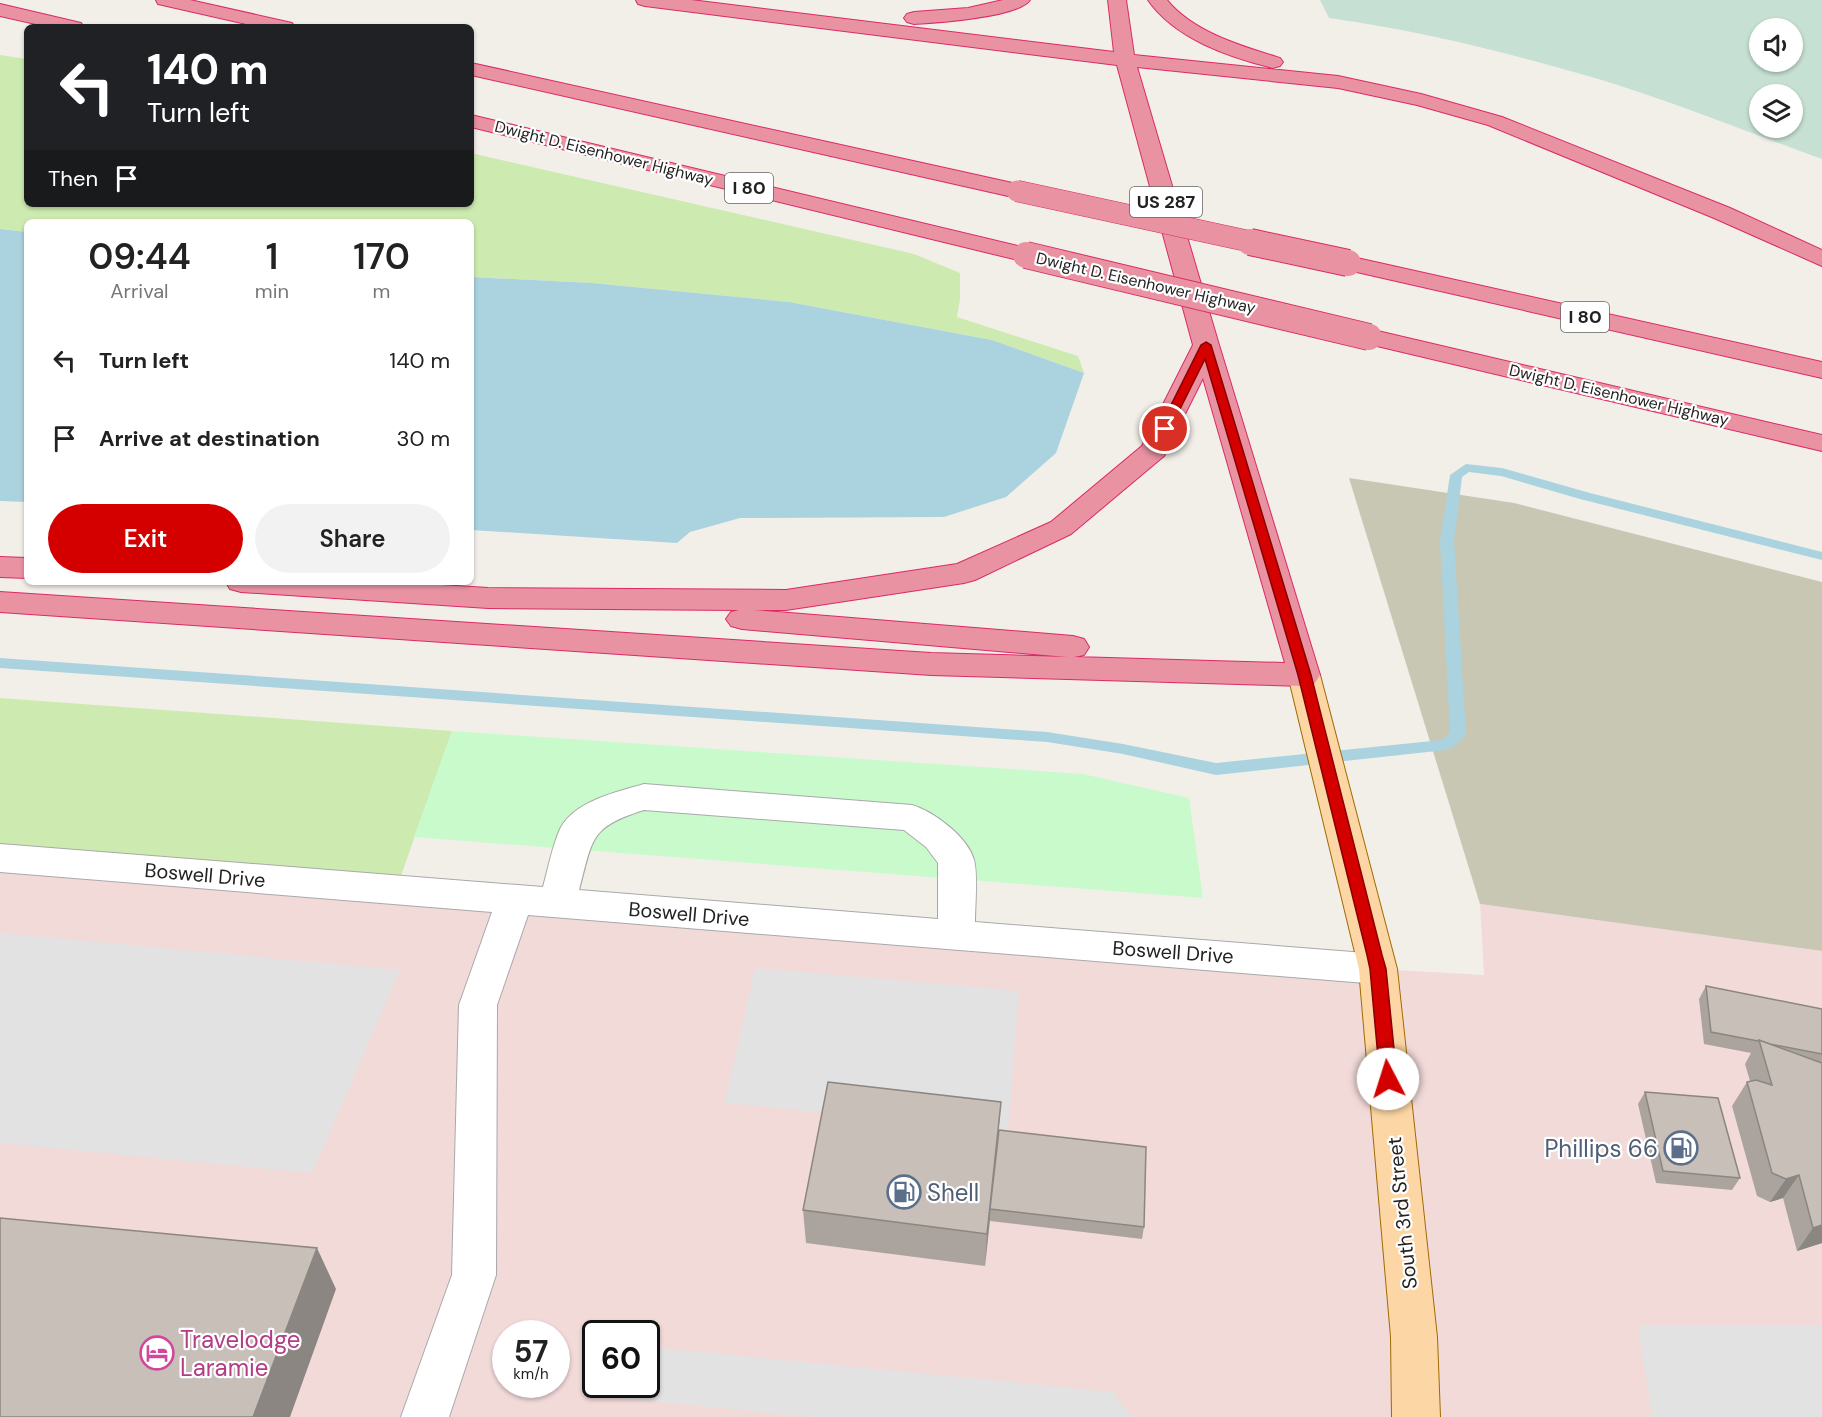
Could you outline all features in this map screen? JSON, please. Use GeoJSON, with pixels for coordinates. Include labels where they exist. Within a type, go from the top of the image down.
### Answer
{"type":"FeatureCollection","features":[{"type":"Feature","properties":{"kind":"highway"},"geometry":{"type":"LineString","coordinates":[[165,0],[272,24]]}},
{"type":"Feature","properties":{"kind":"highway"},"geometry":{"type":"LineString","coordinates":[[645,0],[1125,59],[1338,82]]}},
{"type":"Feature","properties":{"kind":"highway"},"geometry":{"type":"LineString","coordinates":[[800,18],[946,17],[1000,8],[1021,0]]}},
{"type":"Feature","properties":{"kind":"highway","name":"South 3rd Street"},"geometry":{"type":"LineString","coordinates":[[1117,0],[1125,59],[1206,345],[1304,675]]}},
{"type":"Feature","properties":{"kind":"highway"},"geometry":{"type":"LineString","coordinates":[[1157,0],[1194,32],[1241,53],[1338,82],[1421,100],[1496,121],[1722,213],[1822,259]]}},
{"type":"Feature","properties":{"kind":"highway"},"geometry":{"type":"LineString","coordinates":[[0,9],[62,24]]}},
{"type":"Feature","properties":{"kind":"highway"},"geometry":{"type":"LineString","coordinates":[[0,29],[24,33]]}},
{"type":"Feature","properties":{"kind":"highway","name":"I 80"},"geometry":{"type":"LineString","coordinates":[[474,70],[1822,370]]}},
{"type":"Feature","properties":{"kind":"highway","name":"Dwight D. Eisenhower Highway"},"geometry":{"type":"LineString","coordinates":[[474,122],[1369,337],[1822,443]]}},
{"type":"Feature","properties":{"kind":"highway"},"geometry":{"type":"LineString","coordinates":[[488,598],[786,600],[964,573],[1061,528],[1154,450],[1206,345]]}},
{"type":"Feature","properties":{"kind":"highway"},"geometry":{"type":"LineString","coordinates":[[0,567],[24,568]]}},
{"type":"Feature","properties":{"kind":"highway"},"geometry":{"type":"LineString","coordinates":[[287,585],[488,598],[1179,656],[1304,675]]}},
{"type":"Feature","properties":{"kind":"highway"},"geometry":{"type":"LineString","coordinates":[[0,603],[931,664],[1304,675]]}},
{"type":"Feature","properties":{"kind":"main road","name":"South 3rd Street"},"geometry":{"type":"LineString","coordinates":[[1304,675],[1378,969],[1414,1337],[1416,1417]]}},
{"type":"Feature","properties":{"kind":"street"},"geometry":{"type":"LineString","coordinates":[[557,903],[577,831],[605,809],[644,797],[842,812],[912,818],[939,838],[956,860],[957,935]]}},
{"type":"Feature","properties":{"kind":"street","name":"Boswell Drive"},"geometry":{"type":"LineString","coordinates":[[0,858],[1378,969]]}},
{"type":"Feature","properties":{"kind":"street"},"geometry":{"type":"LineString","coordinates":[[425,1417],[474,1275],[478,1005],[515,900]]}},
{"type":"Feature","properties":{"kind":"shaded area"},"geometry":{"type":"Polygon","coordinates":[[[1320,0],[1822,0],[1822,159],[1766,138],[1803,138],[1803,84],[1749,84],[1749,132],[1562,68],[1430,36],[1329,18],[1320,0]]]}},
{"type":"Feature","properties":{"kind":"shaded area"},"geometry":{"type":"Polygon","coordinates":[[[1349,478],[1514,503],[1822,582],[1822,951],[1480,904],[1349,478]]]}},
{"type":"Feature","properties":{"kind":"shaded area"},"geometry":{"type":"Polygon","coordinates":[[[0,858],[1378,969],[1484,975],[1480,904],[1822,951],[1822,1417],[0,1417],[0,858]]]}},
{"type":"Feature","properties":{"kind":"shaded area"},"geometry":{"type":"Polygon","coordinates":[[[0,933],[400,970],[312,1173],[0,1143],[0,933]]]}},
{"type":"Feature","properties":{"kind":"shaded area"},"geometry":{"type":"Polygon","coordinates":[[[755,968],[1019,991],[1008,1130],[725,1103],[755,968]]]}},
{"type":"Feature","properties":{"kind":"shaded area"},"geometry":{"type":"Polygon","coordinates":[[[1638,1325],[1822,1325],[1822,1417],[1652,1417],[1638,1325]]]}},
{"type":"Feature","properties":{"kind":"shaded area"},"geometry":{"type":"Polygon","coordinates":[[[660,1348],[1113,1392],[1132,1417],[815,1417],[617,1398],[660,1398],[660,1348]]]}},
{"type":"Feature","properties":{"kind":"green space"},"geometry":{"type":"Polygon","coordinates":[[[0,55],[24,59],[24,207],[474,207],[474,154],[914,254],[960,273],[957,317],[1078,356],[1084,373],[992,340],[789,302],[592,283],[474,277],[474,219],[24,219],[24,232],[0,229],[0,55]]]}},
{"type":"Feature","properties":{"kind":"green space"},"geometry":{"type":"Polygon","coordinates":[[[0,698],[452,731],[396,890],[0,858],[0,698]]]}},
{"type":"Feature","properties":{"kind":"green space"},"geometry":{"type":"Polygon","coordinates":[[[452,731],[1083,774],[1189,798],[1203,898],[414,837],[452,731]]]}},
{"type":"Feature","properties":{"kind":"water"},"geometry":{"type":"Polygon","coordinates":[[[0,229],[24,232],[24,502],[0,501],[0,229]]]}},
{"type":"Feature","properties":{"kind":"water"},"geometry":{"type":"Polygon","coordinates":[[[474,277],[592,283],[789,302],[992,340],[1084,373],[1056,453],[1006,497],[944,517],[740,518],[690,532],[677,543],[474,530],[474,277]]]}},
{"type":"Feature","properties":{"kind":"building"},"geometry":{"type":"Polygon","coordinates":[[[1706,986],[1822,1009],[1822,1054],[1711,1032],[1706,986]]]}},
{"type":"Feature","properties":{"kind":"building"},"geometry":{"type":"Polygon","coordinates":[[[1759,1040],[1822,1063],[1822,1225],[1813,1228],[1799,1175],[1786,1179],[1772,1173],[1747,1082],[1756,1080],[1772,1085],[1759,1040]]]}},
{"type":"Feature","properties":{"kind":"building"},"geometry":{"type":"Polygon","coordinates":[[[828,1082],[1001,1102],[987,1234],[803,1210],[828,1082]]]}},
{"type":"Feature","properties":{"kind":"building"},"geometry":{"type":"Polygon","coordinates":[[[1645,1092],[1718,1098],[1740,1178],[1663,1171],[1645,1092]]]}},
{"type":"Feature","properties":{"kind":"building"},"geometry":{"type":"Polygon","coordinates":[[[999,1130],[1146,1147],[1144,1227],[990,1209],[999,1130]]]}},
{"type":"Feature","properties":{"kind":"building","name":"Travelodge Laramie"},"geometry":{"type":"Polygon","coordinates":[[[0,1218],[317,1248],[253,1417],[0,1417],[0,1218]]]}},
{"type":"Feature","properties":{"kind":"waterway"},"geometry":{"type":"LineString","coordinates":[[0,663],[1047,737],[1123,749],[1216,769],[1446,745],[1458,734],[1447,541],[1456,475],[1466,468],[1502,472],[1585,496],[1822,556]]}},
{"type":"Feature","properties":{"kind":"place","name":"Phillips 66"},"geometry":{"type":"Point","coordinates":[1681,1148]}},
{"type":"Feature","properties":{"kind":"place","name":"Shell"},"geometry":{"type":"Point","coordinates":[904,1192]}},
{"type":"Feature","properties":{"kind":"place","name":"Travelodge Laramie"},"geometry":{"type":"Point","coordinates":[157,1353]}},
{"type":"Feature","properties":{"kind":"route"},"geometry":{"type":"LineString","coordinates":[[1165,429],[1206,345],[1304,675],[1378,969],[1388,1079]]}}]}
